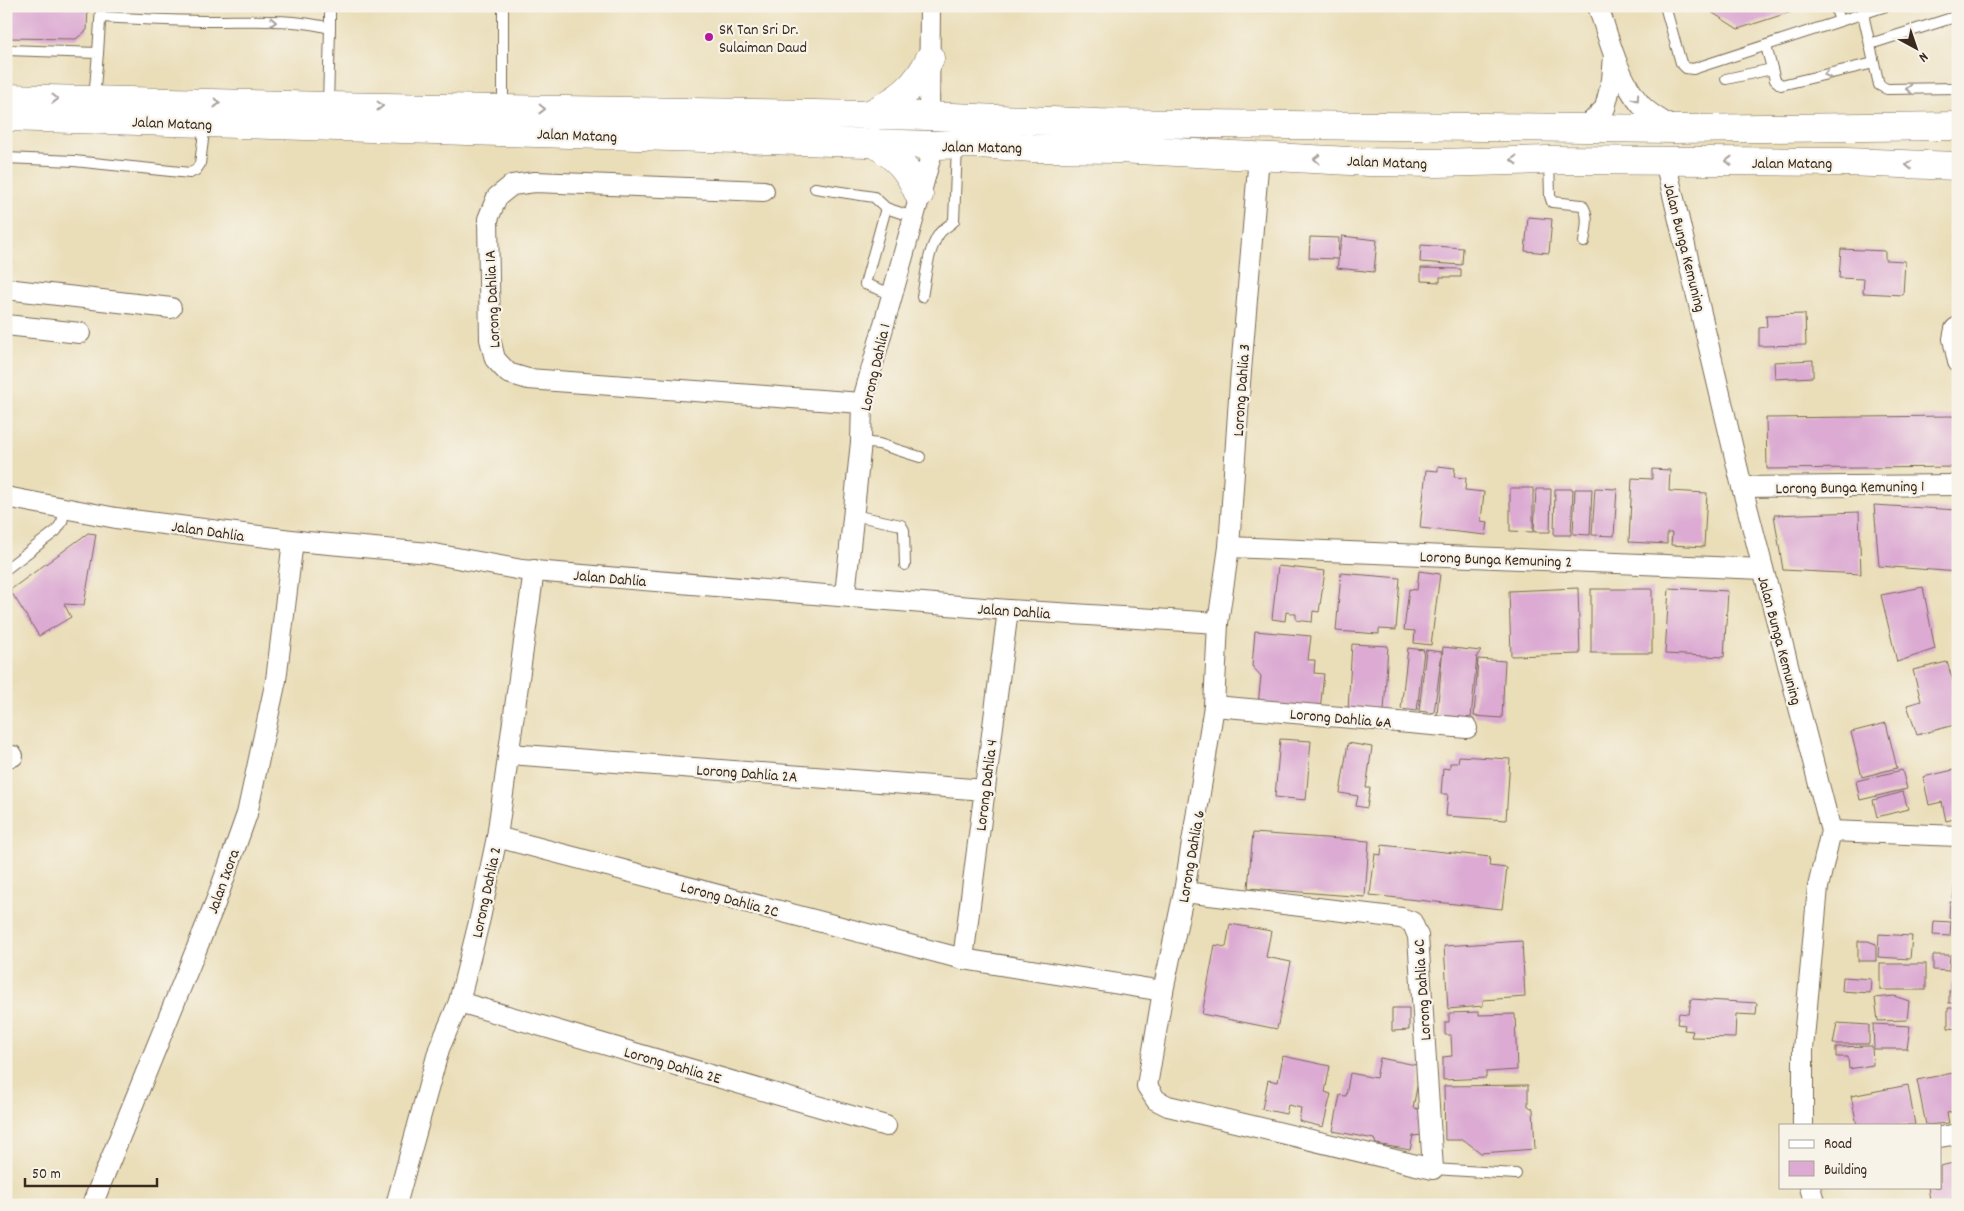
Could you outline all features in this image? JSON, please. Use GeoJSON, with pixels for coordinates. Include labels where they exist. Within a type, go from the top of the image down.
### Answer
{"type":"FeatureCollection","features":[{"type":"Feature","properties":{"kind":"main road"},"geometry":{"type":"LineString","coordinates":[[868,114],[894,102],[909,89],[922,75],[930,58]]}},
{"type":"Feature","properties":{"kind":"main road","name":"Jalan Matang"},"geometry":{"type":"LineString","coordinates":[[6,98],[328,106],[868,114],[1099,123],[1675,130],[1958,126]]}},
{"type":"Feature","properties":{"kind":"main road"},"geometry":{"type":"LineString","coordinates":[[929,116],[929,125],[937,138],[957,145]]}},
{"type":"Feature","properties":{"kind":"main road","name":"Jalan Matang"},"geometry":{"type":"LineString","coordinates":[[6,117],[1032,148],[1118,148],[1437,163],[1549,160],[1845,162],[1958,166]]}},
{"type":"Feature","properties":{"kind":"main road"},"geometry":{"type":"LineString","coordinates":[[873,142],[895,157],[906,169],[916,206]]}},
{"type":"Feature","properties":{"kind":"street"},"geometry":{"type":"LineString","coordinates":[[929,116],[930,6]]}},
{"type":"Feature","properties":{"kind":"street"},"geometry":{"type":"LineString","coordinates":[[1598,6],[1614,54],[1628,85],[1642,106],[1675,130]]}},
{"type":"Feature","properties":{"kind":"street"},"geometry":{"type":"LineString","coordinates":[[1584,129],[1605,108],[1612,80],[1614,54]]}},
{"type":"Feature","properties":{"kind":"street","name":"Lorong Dahlia 1"},"geometry":{"type":"LineString","coordinates":[[845,595],[861,442],[862,404],[916,206],[957,145]]}},
{"type":"Feature","properties":{"kind":"street","name":"Lorong Dahlia 3"},"geometry":{"type":"LineString","coordinates":[[1218,623],[1229,547],[1240,382],[1259,156]]}},
{"type":"Feature","properties":{"kind":"street","name":"Jalan Bunga Kemuning"},"geometry":{"type":"LineString","coordinates":[[1665,161],[1742,487],[1831,831],[1818,887],[1803,1049],[1804,1124]]}},
{"type":"Feature","properties":{"kind":"street","name":"Lorong Dahlia 1A"},"geometry":{"type":"LineString","coordinates":[[764,191],[535,182],[512,185],[497,197],[488,219],[490,339],[495,358],[508,373],[528,379],[862,404]]}},
{"type":"Feature","properties":{"kind":"street"},"geometry":{"type":"LineString","coordinates":[[6,289],[171,308]]}},
{"type":"Feature","properties":{"kind":"street"},"geometry":{"type":"LineString","coordinates":[[6,325],[80,333]]}},
{"type":"Feature","properties":{"kind":"street"},"geometry":{"type":"LineString","coordinates":[[1958,327],[1955,329],[1952,339],[1958,362]]}},
{"type":"Feature","properties":{"kind":"street","name":"Lorong Bunga Kemuning 1"},"geometry":{"type":"LineString","coordinates":[[1742,487],[1958,485]]}},
{"type":"Feature","properties":{"kind":"street","name":"Jalan Dahlia"},"geometry":{"type":"LineString","coordinates":[[6,497],[116,518],[292,540],[429,553],[522,570],[845,595],[1008,610],[1218,623]]}},
{"type":"Feature","properties":{"kind":"street","name":"Jalan Ixora"},"geometry":{"type":"LineString","coordinates":[[92,1205],[216,902],[247,814],[276,680],[292,540]]}},
{"type":"Feature","properties":{"kind":"street","name":"Lorong Bunga Kemuning 2"},"geometry":{"type":"LineString","coordinates":[[1229,547],[1763,569]]}},
{"type":"Feature","properties":{"kind":"street","name":"Lorong Dahlia 2"},"geometry":{"type":"LineString","coordinates":[[396,1205],[439,1049],[459,1002],[480,918],[497,836],[510,754],[534,570]]}},
{"type":"Feature","properties":{"kind":"street","name":"Lorong Dahlia 4"},"geometry":{"type":"LineString","coordinates":[[963,960],[1008,610]]}},
{"type":"Feature","properties":{"kind":"street","name":"Lorong Dahlia 6"},"geometry":{"type":"LineString","coordinates":[[1218,623],[1214,706],[1184,892],[1163,991],[1147,1086],[1156,1100],[1168,1106],[1433,1169]]}},
{"type":"Feature","properties":{"kind":"street","name":"Lorong Dahlia 6A"},"geometry":{"type":"LineString","coordinates":[[1214,706],[1467,728]]}},
{"type":"Feature","properties":{"kind":"street","name":"Lorong Dahlia 2A"},"geometry":{"type":"LineString","coordinates":[[510,754],[985,790]]}},
{"type":"Feature","properties":{"kind":"street"},"geometry":{"type":"LineString","coordinates":[[1831,831],[1958,836]]}},
{"type":"Feature","properties":{"kind":"street","name":"Lorong Dahlia 2C"},"geometry":{"type":"LineString","coordinates":[[497,836],[963,960],[1163,991]]}},
{"type":"Feature","properties":{"kind":"street","name":"Lorong Dahlia 6C"},"geometry":{"type":"LineString","coordinates":[[1184,892],[1401,918],[1412,922],[1418,936],[1433,1169]]}},
{"type":"Feature","properties":{"kind":"street","name":"Lorong Dahlia 2E"},"geometry":{"type":"LineString","coordinates":[[459,1002],[886,1126]]}},
{"type":"Feature","properties":{"kind":"street"},"geometry":{"type":"LineString","coordinates":[[1942,1138],[1958,1134]]}},
{"type":"Feature","properties":{"kind":"street"},"geometry":{"type":"LineString","coordinates":[[1810,1188],[1815,1205]]}},
{"type":"Feature","properties":{"kind":"lane"},"geometry":{"type":"LineString","coordinates":[[94,100],[101,6]]}},
{"type":"Feature","properties":{"kind":"lane"},"geometry":{"type":"LineString","coordinates":[[328,106],[330,6]]}},
{"type":"Feature","properties":{"kind":"lane"},"geometry":{"type":"LineString","coordinates":[[503,6],[503,108]]}},
{"type":"Feature","properties":{"kind":"lane"},"geometry":{"type":"LineString","coordinates":[[1665,6],[1681,63],[1686,68],[1693,70],[1886,6]]}},
{"type":"Feature","properties":{"kind":"lane"},"geometry":{"type":"LineString","coordinates":[[1835,6],[1840,21]]}},
{"type":"Feature","properties":{"kind":"lane"},"geometry":{"type":"LineString","coordinates":[[1862,14],[1879,85],[1883,88],[1958,88]]}},
{"type":"Feature","properties":{"kind":"lane"},"geometry":{"type":"LineString","coordinates":[[1870,44],[1958,16]]}},
{"type":"Feature","properties":{"kind":"lane"},"geometry":{"type":"LineString","coordinates":[[101,17],[298,23],[330,28]]}},
{"type":"Feature","properties":{"kind":"lane"},"geometry":{"type":"LineString","coordinates":[[1766,46],[1775,80],[1781,85],[1874,63]]}},
{"type":"Feature","properties":{"kind":"lane"},"geometry":{"type":"LineString","coordinates":[[6,50],[98,53]]}},
{"type":"Feature","properties":{"kind":"lane"},"geometry":{"type":"LineString","coordinates":[[1726,79],[1772,70]]}},
{"type":"Feature","properties":{"kind":"lane"},"geometry":{"type":"LineString","coordinates":[[6,158],[74,161],[190,173],[196,170],[200,164],[205,123]]}},
{"type":"Feature","properties":{"kind":"lane"},"geometry":{"type":"LineString","coordinates":[[922,297],[933,246],[940,232],[954,221],[957,145]]}},
{"type":"Feature","properties":{"kind":"lane"},"geometry":{"type":"LineString","coordinates":[[1549,160],[1550,196],[1552,202],[1582,205],[1585,209],[1587,216],[1584,242]]}},
{"type":"Feature","properties":{"kind":"lane"},"geometry":{"type":"LineString","coordinates":[[815,188],[874,197],[886,208],[916,206]]}},
{"type":"Feature","properties":{"kind":"lane"},"geometry":{"type":"LineString","coordinates":[[886,208],[865,284],[892,294]]}},
{"type":"Feature","properties":{"kind":"lane"},"geometry":{"type":"LineString","coordinates":[[861,442],[879,444],[920,457]]}},
{"type":"Feature","properties":{"kind":"lane"},"geometry":{"type":"LineString","coordinates":[[6,569],[56,531],[62,522],[65,508]]}},
{"type":"Feature","properties":{"kind":"lane"},"geometry":{"type":"LineString","coordinates":[[853,515],[902,525],[904,530],[905,565]]}},
{"type":"Feature","properties":{"kind":"lane"},"geometry":{"type":"LineString","coordinates":[[1433,1169],[1516,1174]]}},
{"type":"Feature","properties":{"kind":"building"},"geometry":{"type":"Polygon","coordinates":[[[6,6],[88,6],[87,30],[76,39],[6,38],[6,6]]]}},
{"type":"Feature","properties":{"kind":"building"},"geometry":{"type":"Polygon","coordinates":[[[1702,6],[1806,6],[1806,7],[1738,29],[1702,6]]]}},
{"type":"Feature","properties":{"kind":"building"},"geometry":{"type":"Polygon","coordinates":[[[1528,217],[1552,219],[1549,253],[1525,251],[1528,217]]]}},
{"type":"Feature","properties":{"kind":"building"},"geometry":{"type":"Polygon","coordinates":[[[1342,236],[1377,240],[1374,272],[1337,268],[1342,236]]]}},
{"type":"Feature","properties":{"kind":"building"},"geometry":{"type":"Polygon","coordinates":[[[1310,237],[1339,238],[1338,259],[1309,258],[1310,237]]]}},
{"type":"Feature","properties":{"kind":"building"},"geometry":{"type":"Polygon","coordinates":[[[1421,245],[1463,248],[1462,265],[1420,262],[1421,245]]]}},
{"type":"Feature","properties":{"kind":"building"},"geometry":{"type":"Polygon","coordinates":[[[1841,249],[1885,251],[1885,260],[1905,261],[1903,295],[1863,293],[1864,279],[1839,278],[1841,249]]]}},
{"type":"Feature","properties":{"kind":"building"},"geometry":{"type":"Polygon","coordinates":[[[1421,268],[1461,269],[1461,277],[1440,277],[1440,282],[1421,281],[1421,268]]]}},
{"type":"Feature","properties":{"kind":"building"},"geometry":{"type":"Polygon","coordinates":[[[1805,314],[1806,345],[1759,346],[1759,328],[1767,327],[1766,315],[1805,314]]]}},
{"type":"Feature","properties":{"kind":"building"},"geometry":{"type":"Polygon","coordinates":[[[1813,360],[1813,377],[1775,379],[1774,362],[1813,360]]]}},
{"type":"Feature","properties":{"kind":"building"},"geometry":{"type":"Polygon","coordinates":[[[1953,416],[1958,426],[1958,467],[1767,469],[1766,418],[1953,416]]]}},
{"type":"Feature","properties":{"kind":"building"},"geometry":{"type":"Polygon","coordinates":[[[1438,466],[1455,468],[1454,477],[1466,478],[1465,490],[1484,492],[1481,521],[1488,522],[1486,535],[1420,528],[1426,470],[1438,471],[1438,466]]]}},
{"type":"Feature","properties":{"kind":"building"},"geometry":{"type":"Polygon","coordinates":[[[1652,469],[1670,470],[1669,491],[1707,493],[1704,547],[1671,545],[1672,533],[1667,533],[1667,544],[1629,542],[1632,478],[1652,479],[1652,469]]]}},
{"type":"Feature","properties":{"kind":"building"},"geometry":{"type":"Polygon","coordinates":[[[1510,488],[1533,488],[1533,532],[1510,531],[1510,488]]]}},
{"type":"Feature","properties":{"kind":"building"},"geometry":{"type":"Polygon","coordinates":[[[1595,488],[1617,489],[1614,536],[1592,535],[1595,488]]]}},
{"type":"Feature","properties":{"kind":"building"},"geometry":{"type":"Polygon","coordinates":[[[1536,489],[1551,489],[1550,532],[1534,532],[1536,489]]]}},
{"type":"Feature","properties":{"kind":"building"},"geometry":{"type":"Polygon","coordinates":[[[1555,489],[1573,489],[1571,535],[1554,535],[1555,489]]]}},
{"type":"Feature","properties":{"kind":"building"},"geometry":{"type":"Polygon","coordinates":[[[1575,489],[1592,489],[1590,535],[1573,534],[1575,489]]]}},
{"type":"Feature","properties":{"kind":"building"},"geometry":{"type":"Polygon","coordinates":[[[1874,505],[1958,510],[1958,572],[1879,566],[1874,505]]]}},
{"type":"Feature","properties":{"kind":"building"},"geometry":{"type":"Polygon","coordinates":[[[1859,512],[1861,574],[1783,570],[1774,515],[1859,512]]]}},
{"type":"Feature","properties":{"kind":"building"},"geometry":{"type":"Polygon","coordinates":[[[88,533],[96,534],[84,605],[64,604],[71,617],[39,636],[10,590],[88,533]]]}},
{"type":"Feature","properties":{"kind":"building"},"geometry":{"type":"Polygon","coordinates":[[[1278,566],[1325,571],[1319,612],[1313,611],[1312,622],[1296,620],[1296,614],[1286,612],[1285,621],[1272,619],[1278,566]]]}},
{"type":"Feature","properties":{"kind":"building"},"geometry":{"type":"Polygon","coordinates":[[[1419,571],[1440,574],[1431,645],[1414,643],[1415,631],[1404,630],[1409,589],[1417,590],[1419,571]]]}},
{"type":"Feature","properties":{"kind":"building"},"geometry":{"type":"Polygon","coordinates":[[[1341,573],[1400,578],[1396,630],[1379,629],[1379,634],[1336,631],[1341,573]]]}},
{"type":"Feature","properties":{"kind":"building"},"geometry":{"type":"Polygon","coordinates":[[[1923,587],[1935,649],[1897,662],[1881,595],[1923,587]]]}},
{"type":"Feature","properties":{"kind":"building"},"geometry":{"type":"Polygon","coordinates":[[[1578,588],[1580,654],[1511,656],[1509,591],[1578,588]]]}},
{"type":"Feature","properties":{"kind":"building"},"geometry":{"type":"Polygon","coordinates":[[[1669,588],[1728,591],[1724,657],[1665,654],[1669,588]]]}},
{"type":"Feature","properties":{"kind":"building"},"geometry":{"type":"Polygon","coordinates":[[[1591,589],[1652,589],[1652,653],[1591,653],[1591,589]]]}},
{"type":"Feature","properties":{"kind":"building"},"geometry":{"type":"Polygon","coordinates":[[[1255,631],[1311,636],[1308,660],[1315,660],[1314,673],[1324,674],[1320,710],[1258,705],[1261,676],[1252,666],[1255,631]]]}},
{"type":"Feature","properties":{"kind":"building"},"geometry":{"type":"Polygon","coordinates":[[[1352,644],[1388,646],[1384,712],[1348,710],[1352,644]]]}},
{"type":"Feature","properties":{"kind":"building"},"geometry":{"type":"Polygon","coordinates":[[[1443,647],[1481,651],[1477,656],[1471,718],[1437,715],[1443,647]]]}},
{"type":"Feature","properties":{"kind":"building"},"geometry":{"type":"Polygon","coordinates":[[[1408,648],[1424,650],[1417,711],[1401,709],[1408,648]]]}},
{"type":"Feature","properties":{"kind":"building"},"geometry":{"type":"Polygon","coordinates":[[[1426,650],[1442,652],[1434,713],[1419,711],[1426,650]]]}},
{"type":"Feature","properties":{"kind":"building"},"geometry":{"type":"Polygon","coordinates":[[[1478,659],[1505,661],[1502,718],[1474,716],[1478,659]]]}},
{"type":"Feature","properties":{"kind":"building"},"geometry":{"type":"Polygon","coordinates":[[[1947,662],[1958,697],[1958,724],[1917,735],[1907,705],[1921,701],[1913,670],[1947,662]]]}},
{"type":"Feature","properties":{"kind":"building"},"geometry":{"type":"Polygon","coordinates":[[[1886,723],[1897,768],[1862,777],[1851,732],[1886,723]]]}},
{"type":"Feature","properties":{"kind":"building"},"geometry":{"type":"Polygon","coordinates":[[[1280,739],[1311,741],[1306,800],[1275,797],[1280,739]]]}},
{"type":"Feature","properties":{"kind":"building"},"geometry":{"type":"Polygon","coordinates":[[[1348,743],[1372,747],[1366,788],[1370,788],[1367,808],[1356,806],[1358,796],[1340,793],[1348,743]]]}},
{"type":"Feature","properties":{"kind":"building"},"geometry":{"type":"Polygon","coordinates":[[[1459,756],[1510,759],[1506,820],[1446,816],[1448,794],[1441,794],[1443,768],[1450,769],[1450,763],[1458,763],[1459,756]]]}},
{"type":"Feature","properties":{"kind":"building"},"geometry":{"type":"Polygon","coordinates":[[[1958,769],[1958,818],[1946,821],[1942,802],[1929,805],[1923,777],[1958,769]]]}},
{"type":"Feature","properties":{"kind":"building"},"geometry":{"type":"Polygon","coordinates":[[[1902,770],[1907,789],[1860,800],[1856,781],[1902,770]]]}},
{"type":"Feature","properties":{"kind":"building"},"geometry":{"type":"Polygon","coordinates":[[[1903,792],[1908,809],[1877,817],[1873,800],[1903,792]]]}},
{"type":"Feature","properties":{"kind":"building"},"geometry":{"type":"Polygon","coordinates":[[[1253,833],[1369,841],[1365,897],[1248,888],[1253,833]]]}},
{"type":"Feature","properties":{"kind":"building"},"geometry":{"type":"Polygon","coordinates":[[[1382,845],[1490,857],[1489,866],[1507,868],[1502,909],[1370,895],[1375,854],[1381,855],[1382,845]]]}},
{"type":"Feature","properties":{"kind":"building"},"geometry":{"type":"Polygon","coordinates":[[[1955,880],[1958,880],[1958,899],[1953,899],[1955,880]]]}},
{"type":"Feature","properties":{"kind":"building"},"geometry":{"type":"Polygon","coordinates":[[[1950,902],[1958,902],[1958,919],[1949,918],[1950,902]]]}},
{"type":"Feature","properties":{"kind":"building"},"geometry":{"type":"Polygon","coordinates":[[[1934,921],[1951,922],[1950,936],[1933,935],[1934,921]]]}},
{"type":"Feature","properties":{"kind":"building"},"geometry":{"type":"Polygon","coordinates":[[[1230,924],[1271,931],[1266,957],[1291,962],[1277,1029],[1202,1014],[1215,945],[1226,947],[1230,924]]]}},
{"type":"Feature","properties":{"kind":"building"},"geometry":{"type":"Polygon","coordinates":[[[1879,934],[1912,936],[1910,959],[1878,957],[1879,934]]]}},
{"type":"Feature","properties":{"kind":"building"},"geometry":{"type":"Polygon","coordinates":[[[1522,941],[1525,997],[1483,1000],[1483,1006],[1448,1009],[1444,946],[1522,941]]]}},
{"type":"Feature","properties":{"kind":"building"},"geometry":{"type":"Polygon","coordinates":[[[1858,941],[1868,941],[1876,944],[1876,961],[1858,961],[1858,941]]]}},
{"type":"Feature","properties":{"kind":"building"},"geometry":{"type":"Polygon","coordinates":[[[1952,954],[1958,954],[1958,969],[1951,969],[1952,954]]]}},
{"type":"Feature","properties":{"kind":"building"},"geometry":{"type":"Polygon","coordinates":[[[1933,955],[1950,955],[1949,971],[1933,970],[1933,955]]]}},
{"type":"Feature","properties":{"kind":"building"},"geometry":{"type":"Polygon","coordinates":[[[1880,964],[1926,964],[1926,990],[1880,990],[1880,964]]]}},
{"type":"Feature","properties":{"kind":"building"},"geometry":{"type":"Polygon","coordinates":[[[1952,973],[1958,973],[1958,989],[1951,989],[1952,973]]]}},
{"type":"Feature","properties":{"kind":"building"},"geometry":{"type":"Polygon","coordinates":[[[1843,977],[1871,979],[1870,993],[1842,991],[1843,977]]]}},
{"type":"Feature","properties":{"kind":"building"},"geometry":{"type":"Polygon","coordinates":[[[1949,991],[1958,991],[1958,1003],[1949,1003],[1949,991]]]}},
{"type":"Feature","properties":{"kind":"building"},"geometry":{"type":"Polygon","coordinates":[[[1894,996],[1909,1001],[1907,1020],[1878,1021],[1875,998],[1894,996]]]}},
{"type":"Feature","properties":{"kind":"building"},"geometry":{"type":"Polygon","coordinates":[[[1691,999],[1757,1003],[1756,1015],[1736,1014],[1735,1038],[1691,1037],[1693,1031],[1684,1030],[1685,1025],[1677,1024],[1679,1013],[1689,1014],[1691,999]]]}},
{"type":"Feature","properties":{"kind":"building"},"geometry":{"type":"Polygon","coordinates":[[[1392,1008],[1409,1008],[1409,1030],[1392,1031],[1392,1008]]]}},
{"type":"Feature","properties":{"kind":"building"},"geometry":{"type":"Polygon","coordinates":[[[1948,1008],[1958,1008],[1958,1029],[1948,1028],[1948,1008]]]}},
{"type":"Feature","properties":{"kind":"building"},"geometry":{"type":"Polygon","coordinates":[[[1479,1012],[1479,1015],[1515,1014],[1517,1070],[1486,1072],[1486,1078],[1443,1080],[1443,1057],[1452,1056],[1451,1035],[1445,1035],[1445,1022],[1449,1022],[1449,1013],[1479,1012]]]}},
{"type":"Feature","properties":{"kind":"building"},"geometry":{"type":"Polygon","coordinates":[[[1837,1023],[1869,1025],[1869,1044],[1833,1044],[1837,1023]]]}},
{"type":"Feature","properties":{"kind":"building"},"geometry":{"type":"Polygon","coordinates":[[[1873,1024],[1910,1026],[1907,1049],[1874,1049],[1873,1024]]]}},
{"type":"Feature","properties":{"kind":"building"},"geometry":{"type":"Polygon","coordinates":[[[1872,1046],[1873,1065],[1849,1069],[1848,1057],[1836,1057],[1836,1047],[1872,1046]]]}},
{"type":"Feature","properties":{"kind":"building"},"geometry":{"type":"Polygon","coordinates":[[[1283,1056],[1330,1066],[1325,1092],[1331,1094],[1323,1127],[1299,1121],[1301,1108],[1288,1105],[1286,1114],[1262,1109],[1268,1080],[1278,1082],[1283,1056]]]}},
{"type":"Feature","properties":{"kind":"building"},"geometry":{"type":"Polygon","coordinates":[[[1380,1058],[1421,1066],[1413,1108],[1419,1109],[1422,1135],[1413,1136],[1410,1150],[1376,1144],[1374,1139],[1333,1131],[1340,1095],[1346,1096],[1350,1073],[1376,1078],[1380,1058]]]}},
{"type":"Feature","properties":{"kind":"building"},"geometry":{"type":"Polygon","coordinates":[[[1958,1072],[1958,1111],[1947,1113],[1949,1123],[1926,1124],[1917,1080],[1958,1072]]]}},
{"type":"Feature","properties":{"kind":"building"},"geometry":{"type":"Polygon","coordinates":[[[1528,1085],[1528,1106],[1533,1109],[1535,1149],[1481,1153],[1464,1140],[1445,1140],[1444,1086],[1528,1085]]]}},
{"type":"Feature","properties":{"kind":"building"},"geometry":{"type":"Polygon","coordinates":[[[1908,1085],[1915,1124],[1857,1124],[1851,1096],[1908,1085]]]}},
{"type":"Feature","properties":{"kind":"building"},"geometry":{"type":"Polygon","coordinates":[[[1958,1162],[1958,1205],[1931,1205],[1928,1188],[1942,1188],[1942,1166],[1958,1162]]]}},
{"type":"Feature","properties":{"kind":"place","name":"SK Tan Sri Dr. Sulaiman Daud"},"geometry":{"type":"Point","coordinates":[709,37]}}]}
